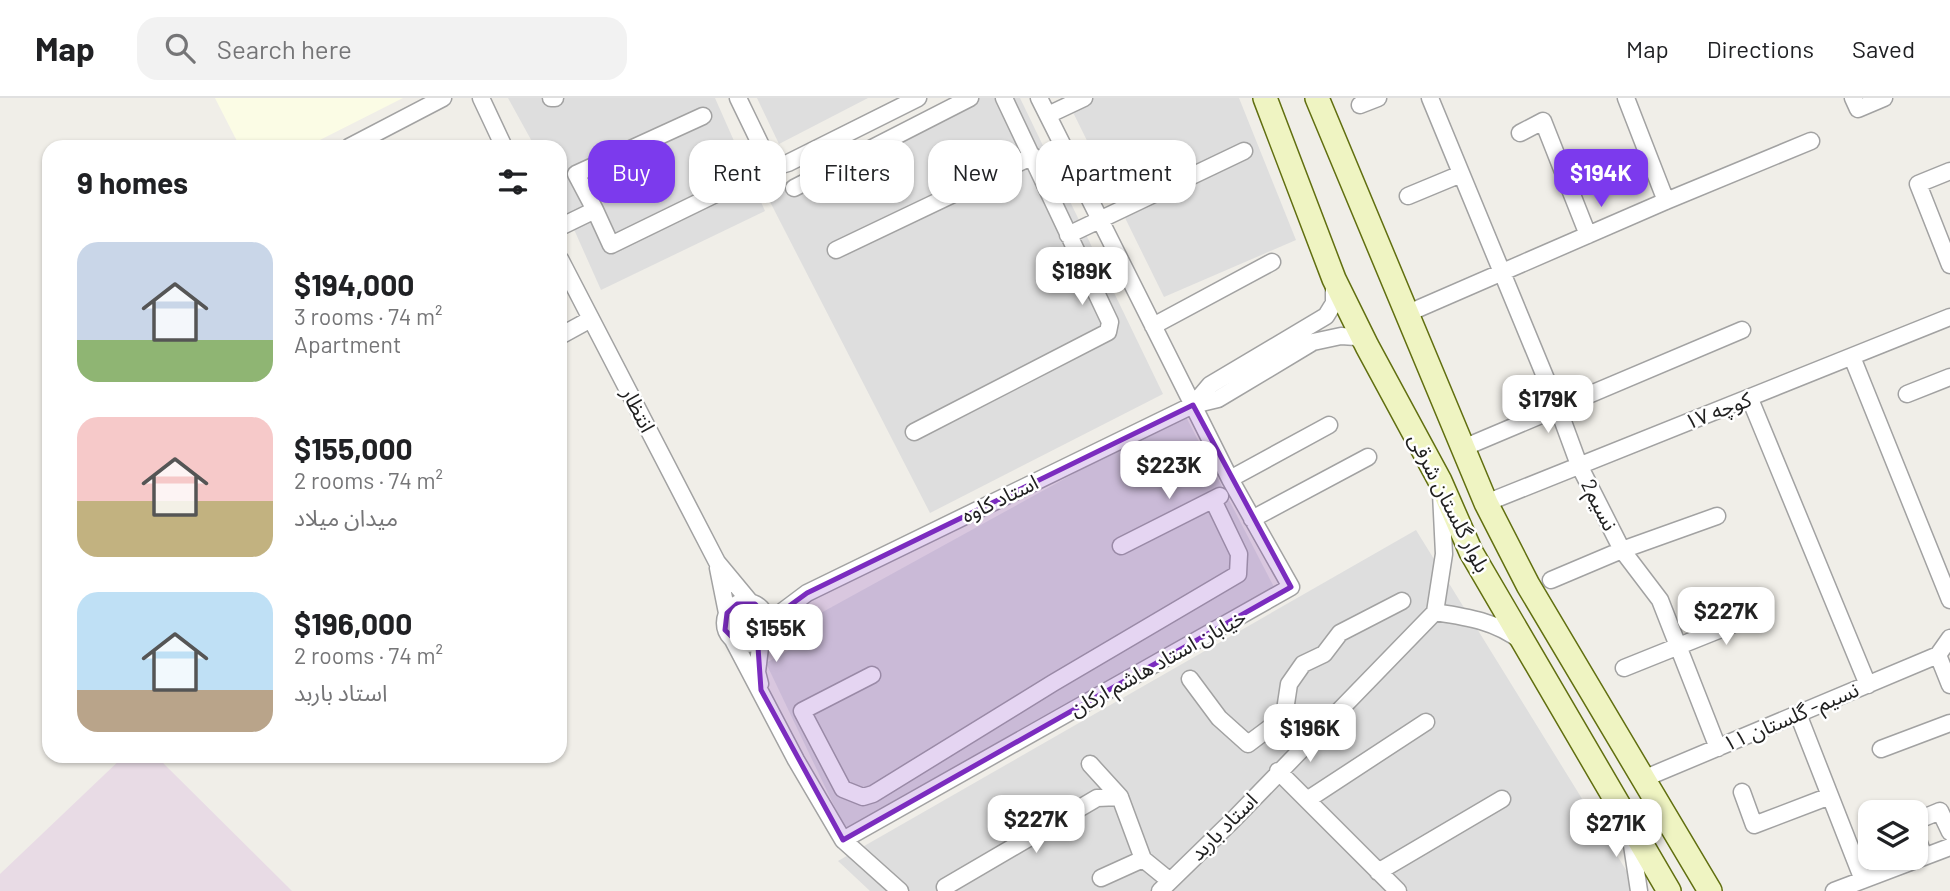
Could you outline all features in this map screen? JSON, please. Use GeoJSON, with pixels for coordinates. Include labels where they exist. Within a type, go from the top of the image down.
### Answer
{"type":"FeatureCollection","features":[{"type":"Feature","properties":{"kind":"main road","name":"بلوار گلستان شرقی"},"geometry":{"type":"LineString","coordinates":[[1265,98],[1334,279],[1440,481],[1471,552],[1669,891]]}},
{"type":"Feature","properties":{"kind":"main road","name":"بلوار گلستان شرقی"},"geometry":{"type":"LineString","coordinates":[[1317,98],[1486,503],[1528,584],[1710,891]]}},
{"type":"Feature","properties":{"kind":"street"},"geometry":{"type":"LineString","coordinates":[[369,140],[443,98]]}},
{"type":"Feature","properties":{"kind":"street"},"geometry":{"type":"LineString","coordinates":[[738,98],[769,162],[778,166],[918,98]]}},
{"type":"Feature","properties":{"kind":"street"},"geometry":{"type":"LineString","coordinates":[[794,188],[970,98]]}},
{"type":"Feature","properties":{"kind":"street"},"geometry":{"type":"LineString","coordinates":[[914,432],[1108,332],[1110,322],[1004,98]]}},
{"type":"Feature","properties":{"kind":"street","name":"خیابان استاد هاشم ارکان"},"geometry":{"type":"LineString","coordinates":[[843,840],[1291,587],[1232,484],[1039,98]]}},
{"type":"Feature","properties":{"kind":"street"},"geometry":{"type":"LineString","coordinates":[[1048,115],[1084,98]]}},
{"type":"Feature","properties":{"kind":"street"},"geometry":{"type":"LineString","coordinates":[[1360,105],[1378,98]]}},
{"type":"Feature","properties":{"kind":"street","name":"نسیم2"},"geometry":{"type":"LineString","coordinates":[[1430,98],[1579,464],[1622,550],[1660,600],[1717,748]]}},
{"type":"Feature","properties":{"kind":"street"},"geometry":{"type":"LineString","coordinates":[[1626,98],[1666,201]]}},
{"type":"Feature","properties":{"kind":"street"},"geometry":{"type":"LineString","coordinates":[[1856,104],[1884,98]]}},
{"type":"Feature","properties":{"kind":"street"},"geometry":{"type":"LineString","coordinates":[[484,99],[501,140]]}},
{"type":"Feature","properties":{"kind":"street"},"geometry":{"type":"LineString","coordinates":[[697,203],[611,244],[576,174],[704,116]]}},
{"type":"Feature","properties":{"kind":"street"},"geometry":{"type":"LineString","coordinates":[[1520,133],[1543,121],[1588,235]]}},
{"type":"Feature","properties":{"kind":"street"},"geometry":{"type":"LineString","coordinates":[[1406,314],[1811,141]]}},
{"type":"Feature","properties":{"kind":"street"},"geometry":{"type":"LineString","coordinates":[[1068,235],[1244,151]]}},
{"type":"Feature","properties":{"kind":"street"},"geometry":{"type":"LineString","coordinates":[[835,250],[1032,156]]}},
{"type":"Feature","properties":{"kind":"street"},"geometry":{"type":"LineString","coordinates":[[1950,171],[1918,184],[1950,265]]}},
{"type":"Feature","properties":{"kind":"street"},"geometry":{"type":"LineString","coordinates":[[1408,196],[1461,174]]}},
{"type":"Feature","properties":{"kind":"street"},"geometry":{"type":"LineString","coordinates":[[567,224],[595,210]]}},
{"type":"Feature","properties":{"kind":"street"},"geometry":{"type":"LineString","coordinates":[[1153,326],[1272,261]]}},
{"type":"Feature","properties":{"kind":"street","name":"انتظار"},"geometry":{"type":"LineString","coordinates":[[567,273],[717,562]]}},
{"type":"Feature","properties":{"kind":"street","name":"استاد کاوه"},"geometry":{"type":"LineString","coordinates":[[1193,405],[1210,385],[1326,316],[1334,303],[1334,279]]}},
{"type":"Feature","properties":{"kind":"street","name":"کوچه ۱۷"},"geometry":{"type":"LineString","coordinates":[[1486,503],[1950,317]]}},
{"type":"Feature","properties":{"kind":"street"},"geometry":{"type":"LineString","coordinates":[[567,332],[591,319]]}},
{"type":"Feature","properties":{"kind":"street"},"geometry":{"type":"LineString","coordinates":[[1462,447],[1742,330]]}},
{"type":"Feature","properties":{"kind":"street","name":"استاد کاوه"},"geometry":{"type":"LineString","coordinates":[[807,593],[1193,405],[1218,398],[1313,342],[1341,336],[1356,337],[1367,346]]}},
{"type":"Feature","properties":{"kind":"street"},"geometry":{"type":"LineString","coordinates":[[1852,357],[1950,600]]}},
{"type":"Feature","properties":{"kind":"street"},"geometry":{"type":"LineString","coordinates":[[1907,394],[1950,377]]}},
{"type":"Feature","properties":{"kind":"street"},"geometry":{"type":"LineString","coordinates":[[1750,399],[1868,685]]}},
{"type":"Feature","properties":{"kind":"street"},"geometry":{"type":"LineString","coordinates":[[1121,547],[1213,500],[1232,484],[1329,425]]}},
{"type":"Feature","properties":{"kind":"street"},"geometry":{"type":"LineString","coordinates":[[1252,519],[1368,457]]}},
{"type":"Feature","properties":{"kind":"street"},"geometry":{"type":"LineString","coordinates":[[1440,481],[1444,554],[1435,612],[1476,618],[1507,631],[1527,646]]}},
{"type":"Feature","properties":{"kind":"street"},"geometry":{"type":"LineString","coordinates":[[872,675],[802,711],[843,789],[863,797],[873,794],[1053,682],[1238,574],[1238,554],[1213,500]]}},
{"type":"Feature","properties":{"kind":"street"},"geometry":{"type":"LineString","coordinates":[[1551,580],[1622,550],[1717,516]]}},
{"type":"Feature","properties":{"kind":"street"},"geometry":{"type":"LineString","coordinates":[[717,562],[765,613],[767,623],[761,639],[757,672],[761,690]]}},
{"type":"Feature","properties":{"kind":"street"},"geometry":{"type":"LineString","coordinates":[[717,562],[727,613],[725,630],[761,690],[796,760],[843,840],[900,891]]}},
{"type":"Feature","properties":{"kind":"street"},"geometry":{"type":"LineString","coordinates":[[727,613],[737,604],[755,605],[807,593]]}},
{"type":"Feature","properties":{"kind":"street"},"geometry":{"type":"LineString","coordinates":[[767,623],[807,593]]}},
{"type":"Feature","properties":{"kind":"street"},"geometry":{"type":"LineString","coordinates":[[1190,679],[1219,718],[1248,744],[1284,718],[1289,684],[1303,664],[1324,654],[1340,633],[1402,601]]}},
{"type":"Feature","properties":{"kind":"street","name":"استاد باربد"},"geometry":{"type":"LineString","coordinates":[[1165,886],[1234,819],[1435,612]]}},
{"type":"Feature","properties":{"kind":"street"},"geometry":{"type":"LineString","coordinates":[[1623,668],[1761,613]]}},
{"type":"Feature","properties":{"kind":"street"},"geometry":{"type":"LineString","coordinates":[[1950,638],[1938,655],[1950,685]]}},
{"type":"Feature","properties":{"kind":"street"},"geometry":{"type":"LineString","coordinates":[[733,640],[745,645],[761,639]]}},
{"type":"Feature","properties":{"kind":"street","name":"نسیم- گلستان ۱۱"},"geometry":{"type":"LineString","coordinates":[[1643,779],[1938,655]]}},
{"type":"Feature","properties":{"kind":"street"},"geometry":{"type":"LineString","coordinates":[[1798,714],[1863,880]]}},
{"type":"Feature","properties":{"kind":"street"},"geometry":{"type":"LineString","coordinates":[[1284,718],[1307,741]]}},
{"type":"Feature","properties":{"kind":"street"},"geometry":{"type":"LineString","coordinates":[[1307,800],[1426,722]]}},
{"type":"Feature","properties":{"kind":"street"},"geometry":{"type":"LineString","coordinates":[[1881,749],[1950,723]]}},
{"type":"Feature","properties":{"kind":"street"},"geometry":{"type":"LineString","coordinates":[[1090,764],[1120,797],[1143,859],[1165,886]]}},
{"type":"Feature","properties":{"kind":"street"},"geometry":{"type":"LineString","coordinates":[[1278,771],[1398,891]]}},
{"type":"Feature","properties":{"kind":"street"},"geometry":{"type":"LineString","coordinates":[[1742,792],[1754,825],[1830,796]]}},
{"type":"Feature","properties":{"kind":"street"},"geometry":{"type":"LineString","coordinates":[[945,887],[1097,798],[1120,797]]}},
{"type":"Feature","properties":{"kind":"street"},"geometry":{"type":"LineString","coordinates":[[1378,872],[1502,799]]}},
{"type":"Feature","properties":{"kind":"street"},"geometry":{"type":"LineString","coordinates":[[1928,816],[1940,811],[1950,832]]}},
{"type":"Feature","properties":{"kind":"street"},"geometry":{"type":"LineString","coordinates":[[1629,822],[1639,891]]}},
{"type":"Feature","properties":{"kind":"street"},"geometry":{"type":"LineString","coordinates":[[1928,855],[1950,847]]}},
{"type":"Feature","properties":{"kind":"street"},"geometry":{"type":"LineString","coordinates":[[1101,877],[1143,859]]}},
{"type":"Feature","properties":{"kind":"street"},"geometry":{"type":"LineString","coordinates":[[1834,891],[1890,870]]}},
{"type":"Feature","properties":{"kind":"highlighted area"},"geometry":{"type":"Polygon","coordinates":[[[1193,405],[1291,587],[843,840],[761,690],[758,647],[738,643],[725,630],[727,613],[737,604],[755,604],[770,620],[807,593],[1193,405]]]}},
{"type":"Feature","properties":{"kind":"shaded area"},"geometry":{"type":"Polygon","coordinates":[[[215,98],[403,98],[320,140],[236,140],[215,98]]]}},
{"type":"Feature","properties":{"kind":"shaded area"},"geometry":{"type":"Polygon","coordinates":[[[508,98],[715,98],[734,140],[689,140],[689,203],[761,203],[765,211],[601,290],[567,214],[567,140],[531,140],[508,98]]]}},
{"type":"Feature","properties":{"kind":"shaded area"},"geometry":{"type":"Polygon","coordinates":[[[757,98],[868,98],[786,140],[777,140],[757,98]]]}},
{"type":"Feature","properties":{"kind":"shaded area"},"geometry":{"type":"Polygon","coordinates":[[[960,98],[1020,98],[1040,140],[1036,140],[1036,203],[1071,203],[1163,394],[930,513],[771,203],[786,203],[786,184],[800,177],[800,203],[914,203],[914,140],[875,140],[960,98]]]}},
{"type":"Feature","properties":{"kind":"shaded area"},"geometry":{"type":"Polygon","coordinates":[[[1066,98],[1239,98],[1296,240],[1164,297],[1118,203],[1196,203],[1196,140],[1087,140],[1066,98]]]}},
{"type":"Feature","properties":{"kind":"shaded area"},"geometry":{"type":"Polygon","coordinates":[[[1184,413],[1274,587],[848,835],[766,663],[789,650],[790,630],[1184,413]]]}},
{"type":"Feature","properties":{"kind":"shaded area"},"geometry":{"type":"Polygon","coordinates":[[[1416,530],[1639,891],[870,891],[838,861],[1416,530]]]}},
{"type":"Feature","properties":{"kind":"shaded area"},"geometry":{"type":"Polygon","coordinates":[[[117,763],[163,763],[292,891],[0,891],[0,874],[117,763]]]}},
{"type":"Feature","properties":{"kind":"green space"},"geometry":{"type":"Polygon","coordinates":[[[745,607],[757,612],[762,624],[757,636],[745,641],[733,636],[728,624],[733,612],[745,607]]]}}]}
